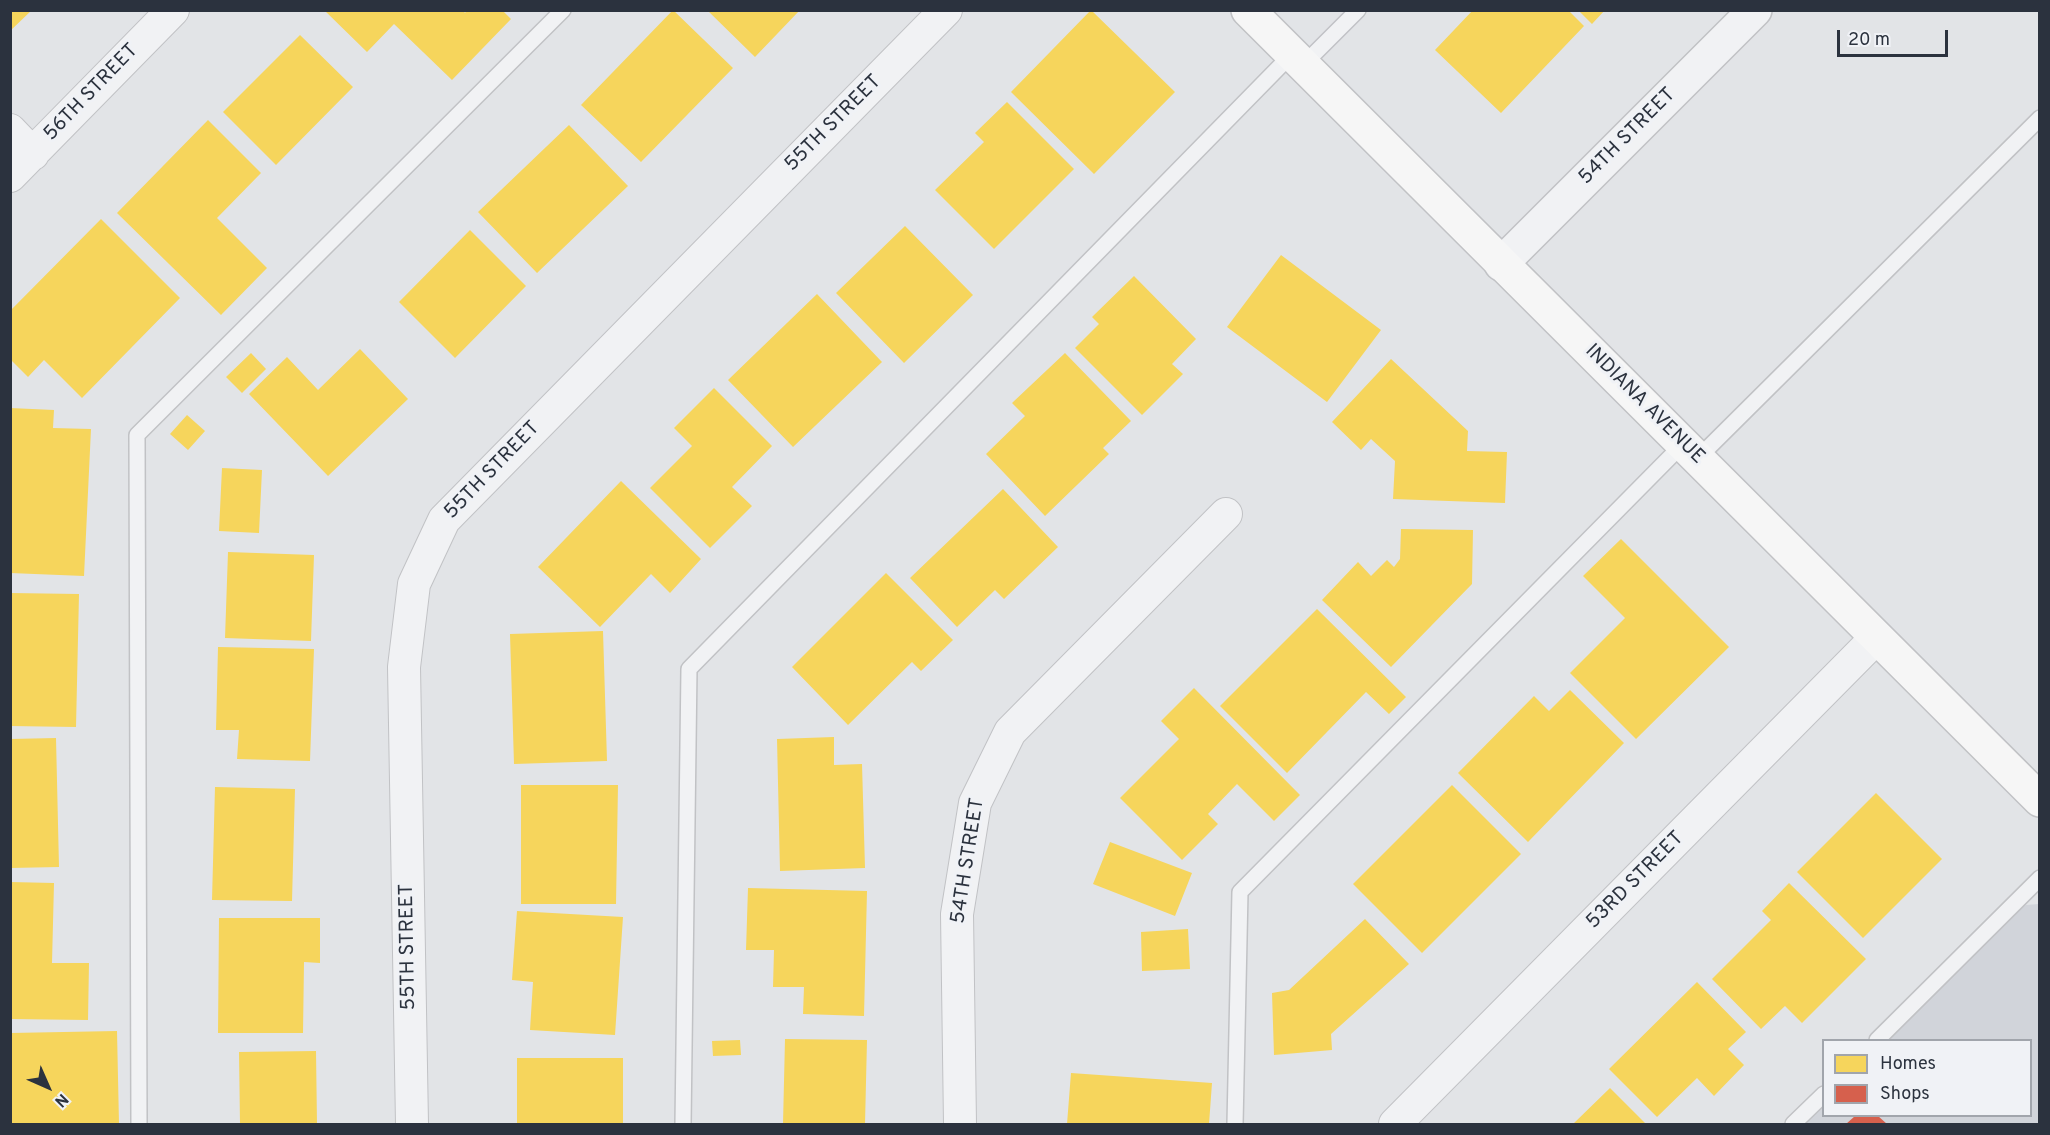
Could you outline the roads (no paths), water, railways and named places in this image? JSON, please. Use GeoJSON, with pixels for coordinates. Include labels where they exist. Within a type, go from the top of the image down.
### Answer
{"type":"FeatureCollection","features":[{"type":"Feature","properties":{"kind":"main road","name":"INDIANA AVENUE"},"geometry":{"type":"LineString","coordinates":[[1248,10],[2040,800]]}},
{"type":"Feature","properties":{"kind":"street","name":"56TH STREET"},"geometry":{"type":"LineString","coordinates":[[10,176],[173,10]]}},
{"type":"Feature","properties":{"kind":"street","name":"55TH STREET"},"geometry":{"type":"LineString","coordinates":[[412,1125],[404,667],[414,584],[444,520],[946,10]]}},
{"type":"Feature","properties":{"kind":"street","name":"54TH STREET"},"geometry":{"type":"LineString","coordinates":[[1501,264],[1755,10]]}},
{"type":"Feature","properties":{"kind":"street"},"geometry":{"type":"LineString","coordinates":[[10,130],[33,153]]}},
{"type":"Feature","properties":{"kind":"street","name":"54TH STREET"},"geometry":{"type":"LineString","coordinates":[[960,1125],[957,914],[975,802],[1010,732],[1226,514]]}},
{"type":"Feature","properties":{"kind":"street","name":"53RD STREET"},"geometry":{"type":"LineString","coordinates":[[1395,1125],[1876,638]]}},
{"type":"Feature","properties":{"kind":"lane"},"geometry":{"type":"LineString","coordinates":[[139,1125],[138,435],[562,10]]}},
{"type":"Feature","properties":{"kind":"lane"},"geometry":{"type":"LineString","coordinates":[[683,1125],[688,669],[1297,60],[1359,10]]}},
{"type":"Feature","properties":{"kind":"lane"},"geometry":{"type":"LineString","coordinates":[[1235,1125],[1240,892],[1690,451],[2040,118]]}},
{"type":"Feature","properties":{"kind":"lane"},"geometry":{"type":"LineString","coordinates":[[1879,1039],[2040,878]]}},
{"type":"Feature","properties":{"kind":"lane"},"geometry":{"type":"LineString","coordinates":[[1793,1125],[1822,1096]]}}]}
